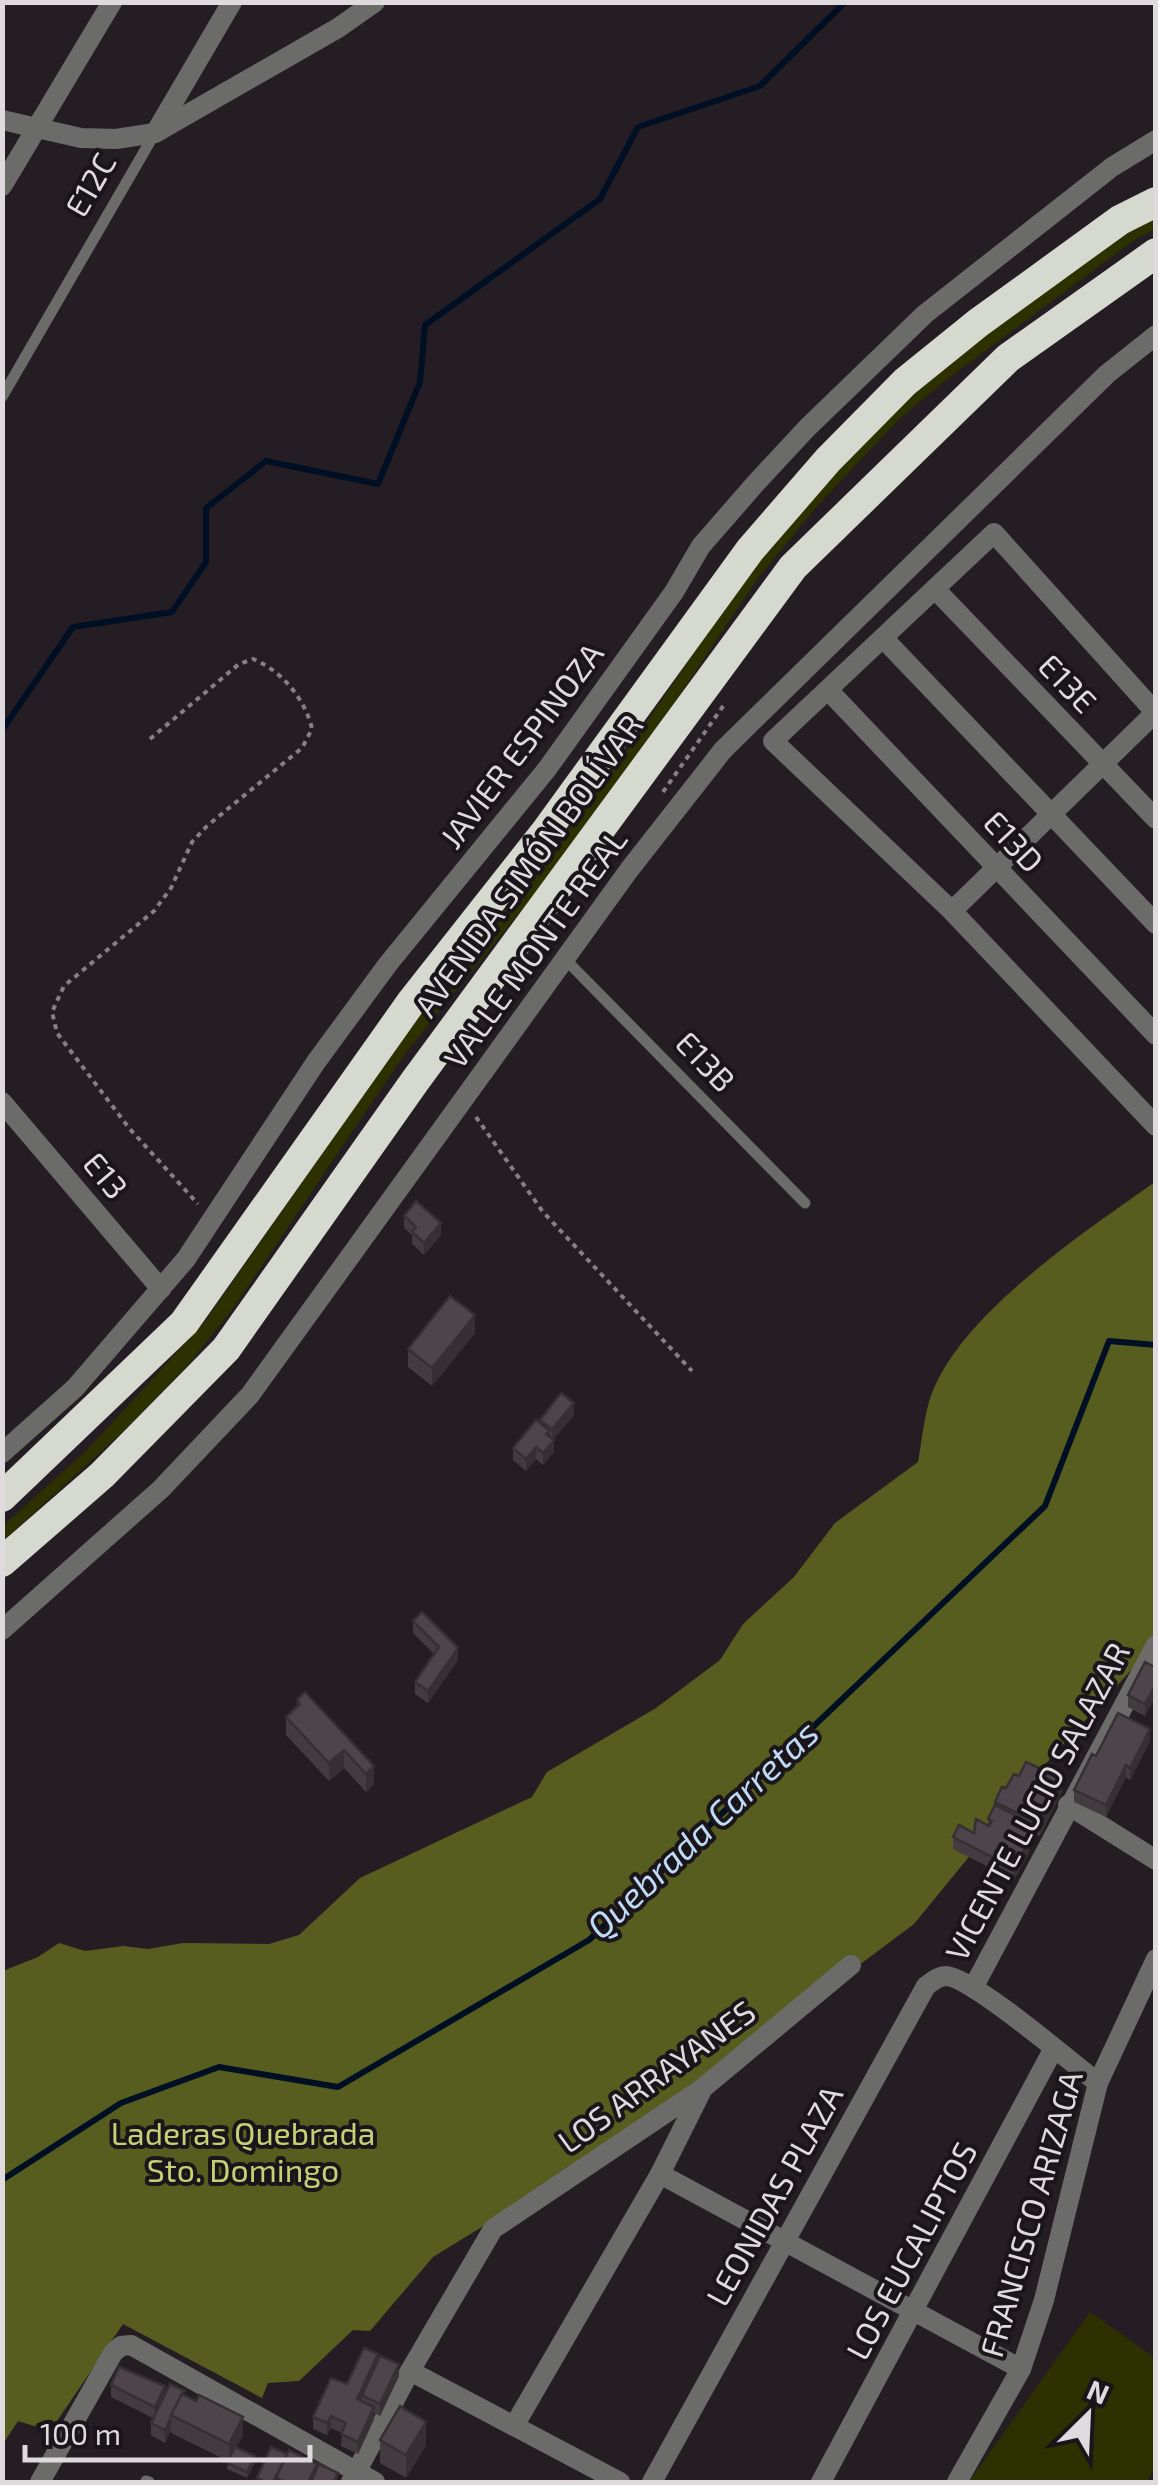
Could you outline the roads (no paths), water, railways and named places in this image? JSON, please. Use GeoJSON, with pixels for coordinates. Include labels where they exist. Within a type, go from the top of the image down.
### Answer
{"type":"FeatureCollection","features":[{"type":"Feature","properties":{"kind":"highway","name":"AVENIDA SIMÓN BOLÍVAR"},"geometry":{"type":"LineString","coordinates":[[2,1497],[184,1324],[412,1001],[546,831],[750,550],[828,460],[904,382],[978,323],[1120,220],[1156,202]]}},
{"type":"Feature","properties":{"kind":"highway","name":"AVENIDA SIMÓN BOLÍVAR"},"geometry":{"type":"LineString","coordinates":[[2,1562],[102,1474],[226,1348],[426,1064],[793,567],[1008,358],[1156,253]]}},
{"type":"Feature","properties":{"kind":"street"},"geometry":{"type":"LineString","coordinates":[[2,186],[112,2]]}},
{"type":"Feature","properties":{"kind":"street","name":"E12C"},"geometry":{"type":"LineString","coordinates":[[155,133],[232,2]]}},
{"type":"Feature","properties":{"kind":"street"},"geometry":{"type":"LineString","coordinates":[[338,28],[353,2]]}},
{"type":"Feature","properties":{"kind":"street"},"geometry":{"type":"LineString","coordinates":[[2,120],[80,138],[116,139],[155,133],[338,28],[375,2]]}},
{"type":"Feature","properties":{"kind":"street","name":"JAVIER ESPINOZA"},"geometry":{"type":"LineString","coordinates":[[2,1453],[76,1388],[162,1289],[316,1062],[388,964],[547,768],[674,592],[701,546],[755,484],[820,414],[925,314],[1112,167],[1156,140]]}},
{"type":"Feature","properties":{"kind":"street","name":"VALLE MONTE REAL"},"geometry":{"type":"LineString","coordinates":[[2,1630],[161,1489],[250,1396],[629,870],[723,750],[1108,374],[1156,335]]}},
{"type":"Feature","properties":{"kind":"street"},"geometry":{"type":"LineString","coordinates":[[952,911],[1155,713],[994,533],[773,741],[952,911],[1156,1126]]}},
{"type":"Feature","properties":{"kind":"street","name":"E13E"},"geometry":{"type":"LineString","coordinates":[[935,589],[1156,820]]}},
{"type":"Feature","properties":{"kind":"street"},"geometry":{"type":"LineString","coordinates":[[878,602],[884,637]]}},
{"type":"Feature","properties":{"kind":"street"},"geometry":{"type":"LineString","coordinates":[[854,626],[884,637],[1156,924]]}},
{"type":"Feature","properties":{"kind":"street","name":"E13D"},"geometry":{"type":"LineString","coordinates":[[828,690],[1156,1036]]}},
{"type":"Feature","properties":{"kind":"street","name":"E13"},"geometry":{"type":"LineString","coordinates":[[2,1102],[162,1289]]}},
{"type":"Feature","properties":{"kind":"street","name":"VICENTE LUCIO SALAZAR"},"geometry":{"type":"LineString","coordinates":[[974,1988],[1156,1645]]}},
{"type":"Feature","properties":{"kind":"street"},"geometry":{"type":"LineString","coordinates":[[1118,1713],[1143,1728]]}},
{"type":"Feature","properties":{"kind":"street"},"geometry":{"type":"LineString","coordinates":[[1068,1806],[1156,1860]]}},
{"type":"Feature","properties":{"kind":"street","name":"FRANCISCO ARIZAGA"},"geometry":{"type":"LineString","coordinates":[[957,2482],[1022,2368],[1044,2300],[1098,2083],[1156,1958]]}},
{"type":"Feature","properties":{"kind":"street","name":"LOS ARRAYANES"},"geometry":{"type":"LineString","coordinates":[[410,2371],[493,2229],[703,2088],[851,1965]]}},
{"type":"Feature","properties":{"kind":"street","name":"LEONIDAS PLAZA"},"geometry":{"type":"LineString","coordinates":[[652,2482],[926,1986],[949,1976],[974,1988]]}},
{"type":"Feature","properties":{"kind":"street"},"geometry":{"type":"LineString","coordinates":[[974,1988],[1098,2083]]}},
{"type":"Feature","properties":{"kind":"street","name":"LOS EUCALIPTOS"},"geometry":{"type":"LineString","coordinates":[[821,2482],[1054,2048]]}},
{"type":"Feature","properties":{"kind":"street"},"geometry":{"type":"LineString","coordinates":[[514,2426],[660,2174],[703,2088]]}},
{"type":"Feature","properties":{"kind":"street"},"geometry":{"type":"LineString","coordinates":[[660,2174],[1022,2368]]}},
{"type":"Feature","properties":{"kind":"street"},"geometry":{"type":"LineString","coordinates":[[40,2482],[114,2353],[121,2346],[131,2345],[277,2439],[361,2479],[410,2371],[620,2482]]}},
{"type":"Feature","properties":{"kind":"lane","name":"E12C"},"geometry":{"type":"LineString","coordinates":[[2,397],[155,133]]}},
{"type":"Feature","properties":{"kind":"lane","name":"E13B"},"geometry":{"type":"LineString","coordinates":[[565,959],[805,1203]]}},
{"type":"Feature","properties":{"kind":"waterway"},"geometry":{"type":"LineString","coordinates":[[2,730],[73,627],[172,612],[206,562],[206,508],[266,461],[378,484],[420,382],[425,325],[600,199],[638,127],[760,86],[845,2]]}},
{"type":"Feature","properties":{"kind":"waterway","name":"Quebrada Carretas"},"geometry":{"type":"LineString","coordinates":[[2,2180],[121,2103],[219,2067],[338,2087],[589,1940],[1045,1506],[1109,1341],[1156,1345]]}},
{"type":"Feature","properties":{"kind":"park label","name":"Laderas Quebrada Sto. Domingo"},"geometry":{"type":"Point","coordinates":[243,2152]}}]}
